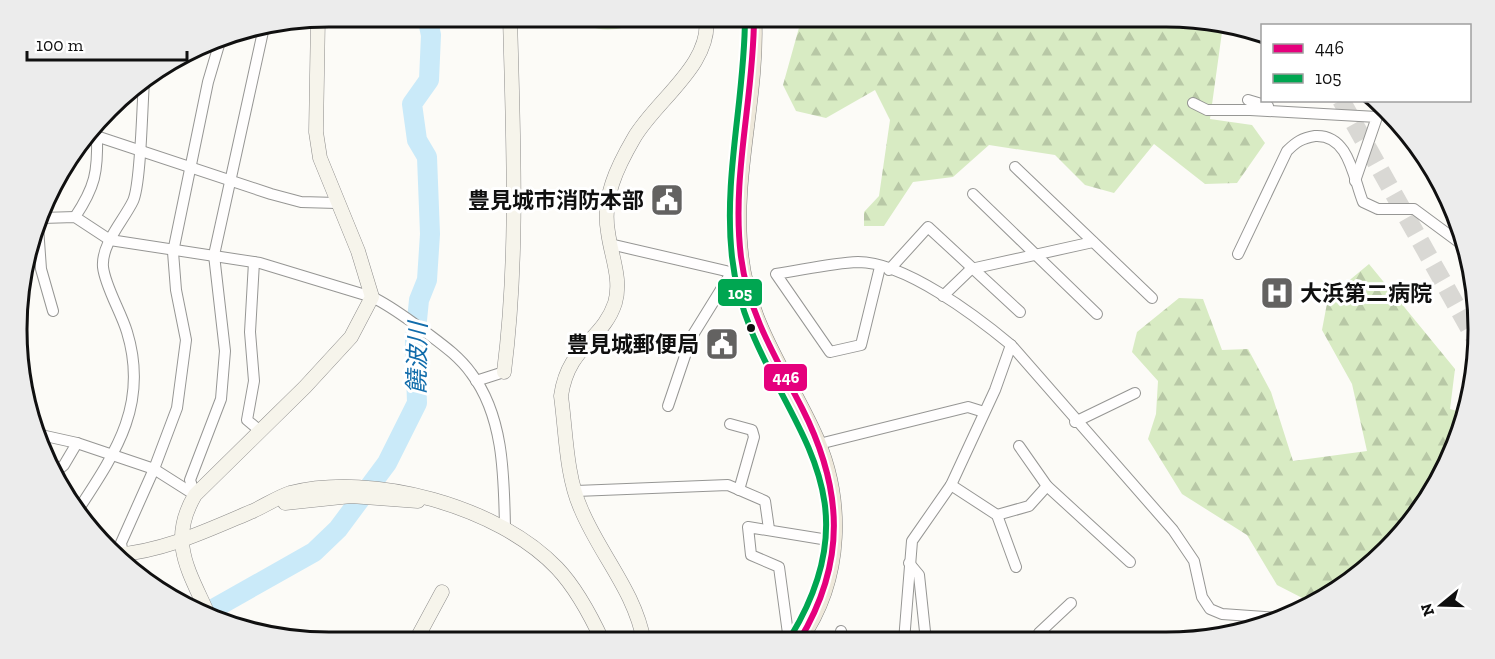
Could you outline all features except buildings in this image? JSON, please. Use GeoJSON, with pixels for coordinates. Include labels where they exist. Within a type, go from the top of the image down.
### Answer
{"type":"FeatureCollection","features":[{"type":"Feature","properties":{"kind":"main road"},"geometry":{"type":"LineString","coordinates":[[754,27],[751,102],[739,206],[737,277],[819,444],[834,501],[835,544],[822,598],[804,632]]}},
{"type":"Feature","properties":{"kind":"street"},"geometry":{"type":"LineString","coordinates":[[476,381],[504,372],[514,275],[515,210],[510,27]]}},
{"type":"Feature","properties":{"kind":"street"},"geometry":{"type":"LineString","coordinates":[[641,632],[628,595],[588,524],[576,491],[564,417],[563,382],[572,362],[614,305],[617,280],[606,207],[616,173],[645,120],[699,56],[705,41],[706,27]]}},
{"type":"Feature","properties":{"kind":"street"},"geometry":{"type":"LineString","coordinates":[[204,604],[181,541],[183,518],[195,495],[305,387],[351,337],[372,297],[358,251],[320,158],[316,132],[318,28]]}},
{"type":"Feature","properties":{"kind":"street"},"geometry":{"type":"LineString","coordinates":[[195,495],[190,480],[221,399],[222,389],[225,351],[214,255],[262,35]]}},
{"type":"Feature","properties":{"kind":"street"},"geometry":{"type":"LineString","coordinates":[[121,548],[177,408],[186,340],[176,290],[173,252],[208,82],[218,48]]}},
{"type":"Feature","properties":{"kind":"street"},"geometry":{"type":"LineString","coordinates":[[82,504],[115,454],[133,399],[132,354],[127,333],[103,266],[110,240],[135,198],[143,91]]}},
{"type":"Feature","properties":{"kind":"street"},"geometry":{"type":"LineString","coordinates":[[1248,100],[1289,112]]}},
{"type":"Feature","properties":{"kind":"street"},"geometry":{"type":"LineString","coordinates":[[1193,103],[1207,110],[1377,117],[1355,181]]}},
{"type":"Feature","properties":{"kind":"street"},"geometry":{"type":"LineString","coordinates":[[97,136],[301,202],[337,203]]}},
{"type":"Feature","properties":{"kind":"street"},"geometry":{"type":"LineString","coordinates":[[1238,254],[1287,151],[1298,139],[1329,136],[1338,142],[1348,159],[1363,202],[1378,208],[1414,209],[1454,239]]}},
{"type":"Feature","properties":{"kind":"street"},"geometry":{"type":"LineString","coordinates":[[75,217],[87,199],[98,170],[94,139]]}},
{"type":"Feature","properties":{"kind":"street"},"geometry":{"type":"LineString","coordinates":[[1016,167],[1152,298]]}},
{"type":"Feature","properties":{"kind":"street"},"geometry":{"type":"LineString","coordinates":[[973,194],[1097,314]]}},
{"type":"Feature","properties":{"kind":"street"},"geometry":{"type":"LineString","coordinates":[[49,218],[75,217],[110,240],[173,252],[214,255],[254,262],[372,297],[388,304],[454,353],[476,381],[491,415],[503,458],[505,529]]}},
{"type":"Feature","properties":{"kind":"street"},"geometry":{"type":"LineString","coordinates":[[1020,312],[928,227],[885,268],[861,345],[830,352],[776,274],[860,262],[885,268],[914,278],[943,296],[1011,345],[1076,422],[1173,530],[1194,561],[1202,597],[1210,609],[1222,614],[1261,617]]}},
{"type":"Feature","properties":{"kind":"street"},"geometry":{"type":"LineString","coordinates":[[943,296],[971,269],[1093,242]]}},
{"type":"Feature","properties":{"kind":"street"},"geometry":{"type":"LineString","coordinates":[[39,244],[41,269],[53,311]]}},
{"type":"Feature","properties":{"kind":"street"},"geometry":{"type":"LineString","coordinates":[[610,244],[726,271],[737,277],[691,338],[668,406]]}},
{"type":"Feature","properties":{"kind":"street"},"geometry":{"type":"LineString","coordinates":[[254,262],[250,332],[254,381],[247,420],[259,430]]}},
{"type":"Feature","properties":{"kind":"street"},"geometry":{"type":"LineString","coordinates":[[905,632],[912,541],[951,485],[1011,345]]}},
{"type":"Feature","properties":{"kind":"street"},"geometry":{"type":"LineString","coordinates":[[1076,422],[1135,393]]}},
{"type":"Feature","properties":{"kind":"street"},"geometry":{"type":"LineString","coordinates":[[819,444],[968,407],[984,412]]}},
{"type":"Feature","properties":{"kind":"street"},"geometry":{"type":"LineString","coordinates":[[730,424],[752,430],[754,438],[739,490]]}},
{"type":"Feature","properties":{"kind":"street"},"geometry":{"type":"LineString","coordinates":[[47,436],[115,454],[154,469],[195,495]]}},
{"type":"Feature","properties":{"kind":"street"},"geometry":{"type":"LineString","coordinates":[[61,468],[78,443]]}},
{"type":"Feature","properties":{"kind":"street"},"geometry":{"type":"LineString","coordinates":[[1019,446],[1047,486],[1130,562]]}},
{"type":"Feature","properties":{"kind":"street"},"geometry":{"type":"LineString","coordinates":[[576,491],[728,485],[765,501],[769,529]]}},
{"type":"Feature","properties":{"kind":"street"},"geometry":{"type":"LineString","coordinates":[[951,485],[997,515],[1016,567]]}},
{"type":"Feature","properties":{"kind":"street"},"geometry":{"type":"LineString","coordinates":[[997,515],[1029,506],[1047,486]]}},
{"type":"Feature","properties":{"kind":"street"},"geometry":{"type":"LineString","coordinates":[[129,556],[181,541],[255,510],[298,496],[392,495],[435,502],[505,529],[521,538],[557,568],[588,611],[598,632]]}},
{"type":"Feature","properties":{"kind":"street"},"geometry":{"type":"LineString","coordinates":[[788,632],[779,567],[751,555],[748,527],[822,539],[835,544]]}},
{"type":"Feature","properties":{"kind":"street"},"geometry":{"type":"LineString","coordinates":[[909,563],[919,575],[925,632]]}},
{"type":"Feature","properties":{"kind":"street"},"geometry":{"type":"LineString","coordinates":[[420,632],[442,592]]}},
{"type":"Feature","properties":{"kind":"street"},"geometry":{"type":"LineString","coordinates":[[1040,632],[1071,603]]}},
{"type":"Feature","properties":{"kind":"green space"},"geometry":{"type":"Polygon","coordinates":[[[593,27],[627,27],[615,29],[593,27]]]}},
{"type":"Feature","properties":{"kind":"green space"},"geometry":{"type":"Polygon","coordinates":[[[799,27],[1166,27],[1205,30],[1222,33],[1210,119],[1252,125],[1265,143],[1237,183],[1205,184],[1154,144],[1114,193],[1085,185],[1055,155],[989,145],[953,177],[913,182],[884,226],[864,226],[864,212],[879,196],[890,120],[875,90],[826,118],[796,111],[783,85],[799,27]]]}},
{"type":"Feature","properties":{"kind":"green space"},"geometry":{"type":"Polygon","coordinates":[[[1369,264],[1455,369],[1450,409],[1457,411],[1437,463],[1417,498],[1393,529],[1350,569],[1303,599],[1277,585],[1247,535],[1182,494],[1148,439],[1156,414],[1158,381],[1132,352],[1137,332],[1179,298],[1203,299],[1222,350],[1248,349],[1271,392],[1293,461],[1367,451],[1352,384],[1322,330],[1328,298],[1369,264]]]}},
{"type":"Feature","properties":{"kind":"waterway","name":"饒波川"},"geometry":{"type":"LineString","coordinates":[[213,609],[314,552],[338,529],[387,463],[417,403],[415,340],[419,300],[427,280],[430,234],[427,157],[417,140],[412,104],[429,80],[431,35],[429,27]]}},
{"type":"Feature","properties":{"kind":"tunnel"},"geometry":{"type":"LineString","coordinates":[[1342,102],[1468,326]]}},
{"type":"Feature","properties":{"kind":"transit line","name":"105"},"geometry":{"type":"LineString","coordinates":[[745,27],[730,197],[732,257],[743,309],[762,355],[805,440],[820,482],[826,528],[818,578],[793,632]]}},
{"type":"Feature","properties":{"kind":"transit line","name":"446"},"geometry":{"type":"LineString","coordinates":[[754,27],[739,197],[741,257],[757,317],[816,438],[826,467],[832,496],[834,525],[832,554],[815,612],[804,632]]}},
{"type":"Feature","properties":{"kind":"place","name":"豊見城市消防本部"},"geometry":{"type":"Point","coordinates":[667,200]}},
{"type":"Feature","properties":{"kind":"place","name":"大浜第二病院"},"geometry":{"type":"Point","coordinates":[1277,293]}},
{"type":"Feature","properties":{"kind":"place","name":"豊見城郵便局"},"geometry":{"type":"Point","coordinates":[722,344]}}]}
